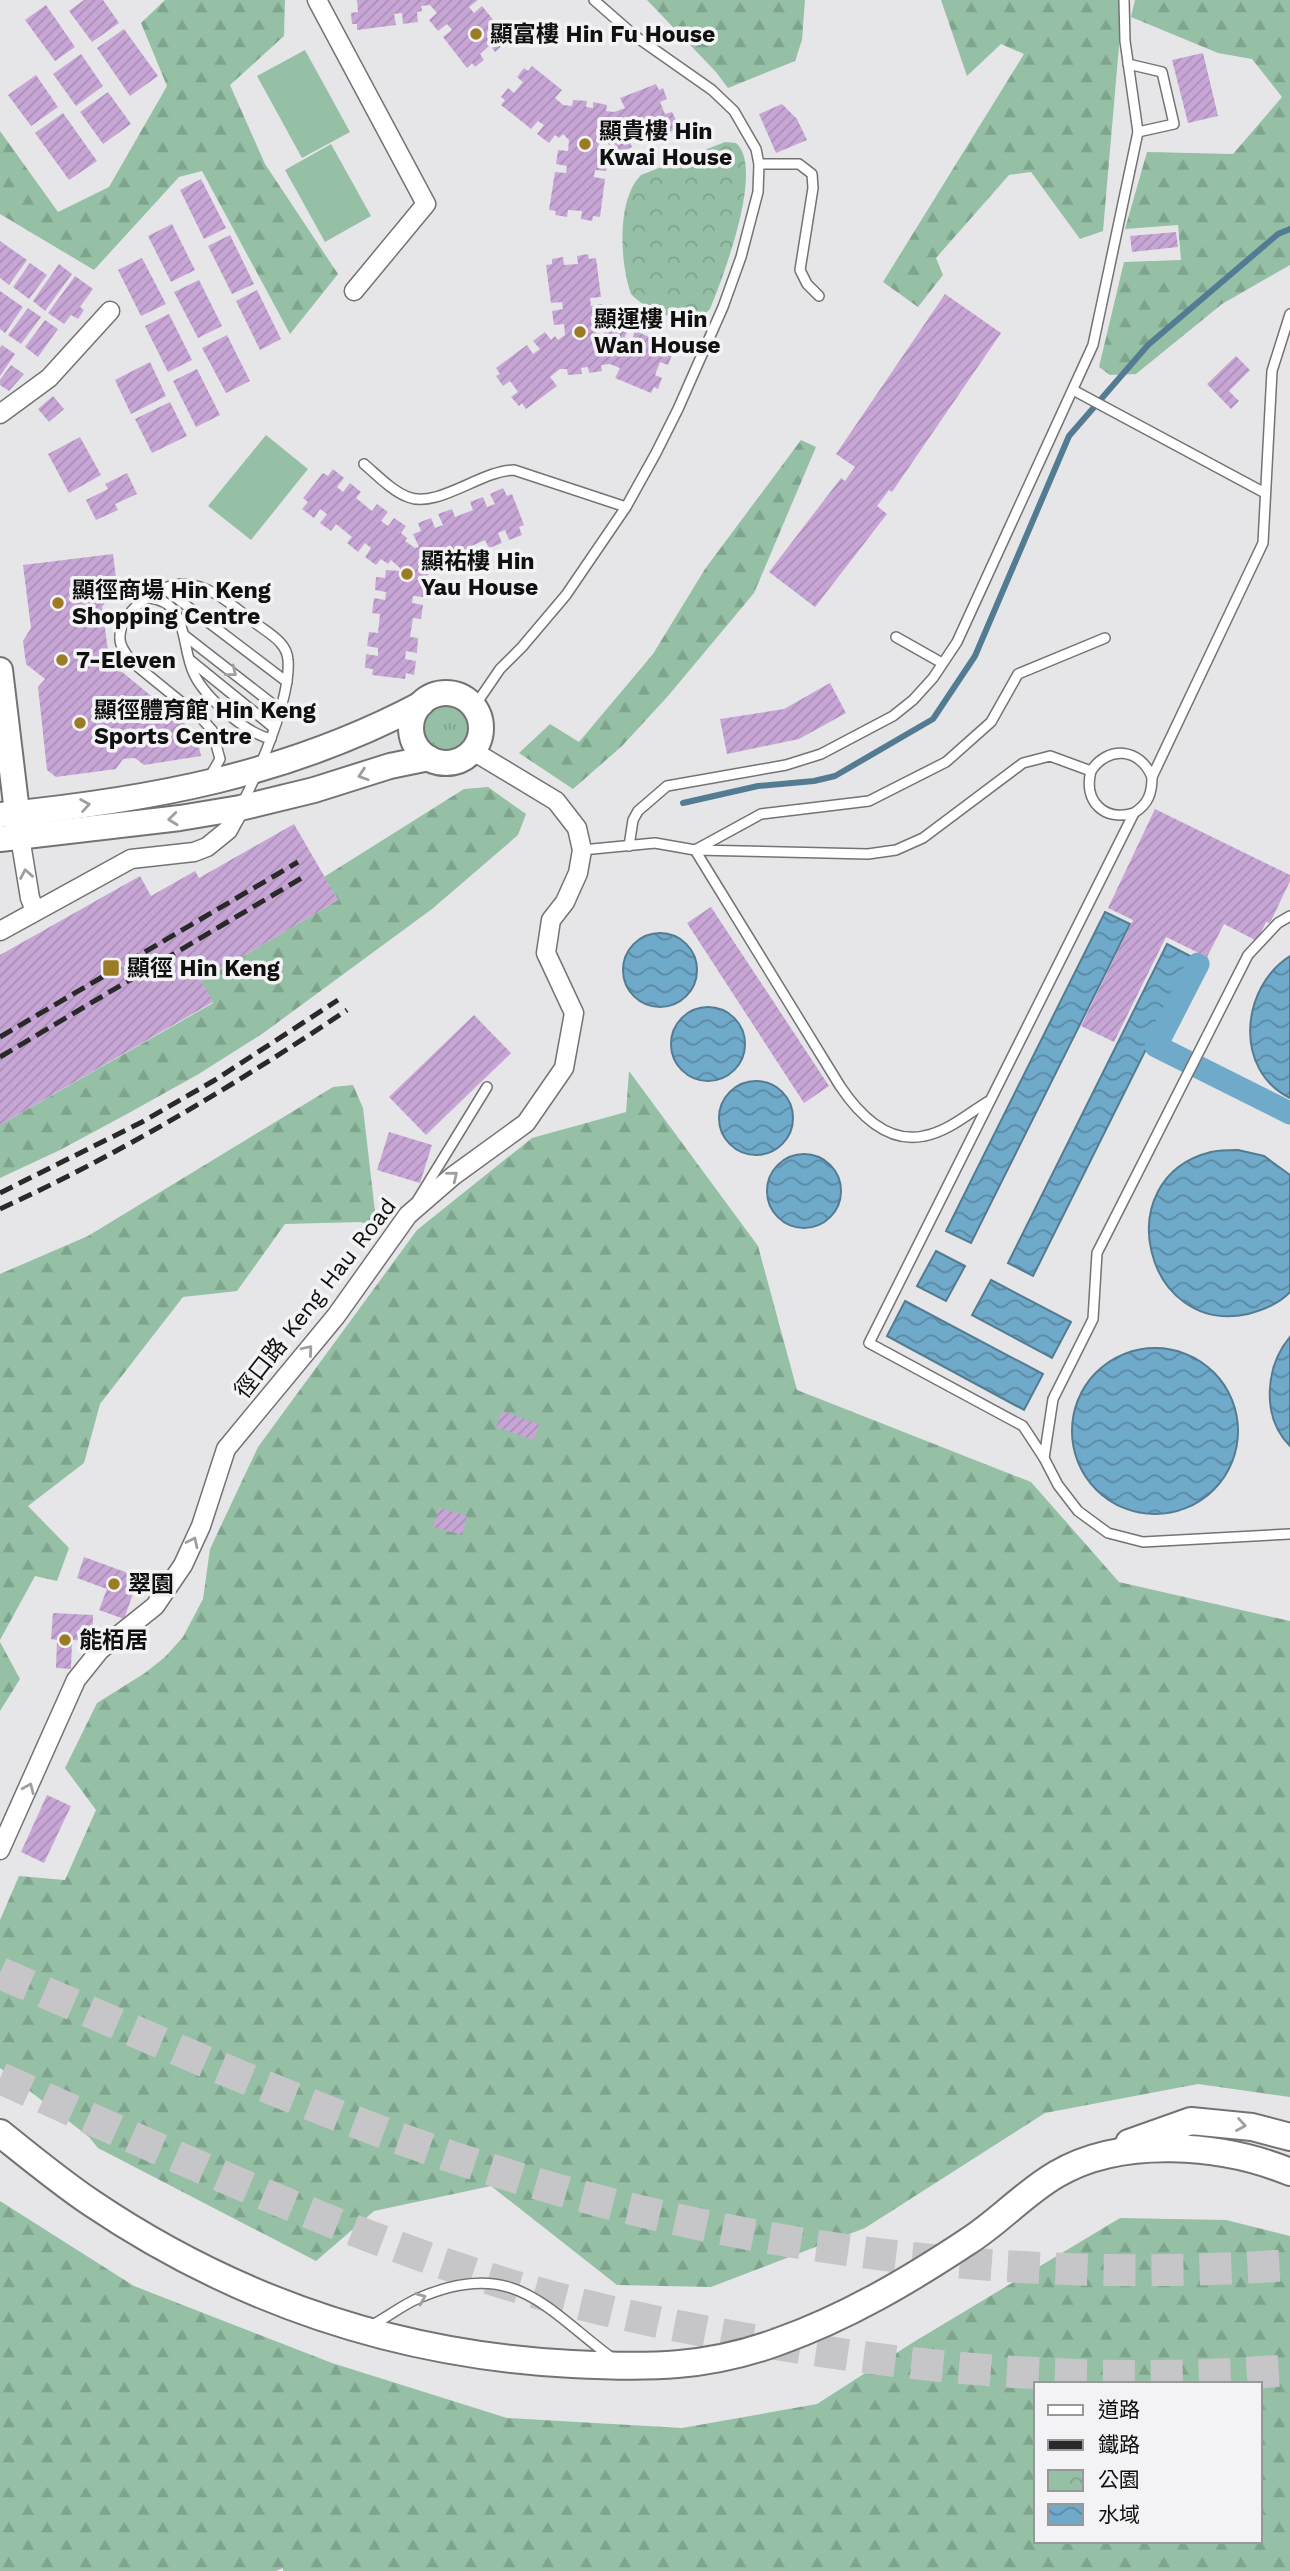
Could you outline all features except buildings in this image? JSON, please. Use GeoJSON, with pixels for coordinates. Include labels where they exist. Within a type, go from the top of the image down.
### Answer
{"type":"FeatureCollection","features":[{"type":"Feature","properties":{"kind":"main road"},"geometry":{"type":"LineString","coordinates":[[0,2133],[87,2201],[163,2247],[278,2303],[361,2331],[472,2355],[623,2366],[690,2365],[717,2361],[781,2341],[832,2320],[897,2286],[971,2240],[1060,2172],[1136,2140],[1191,2121],[1252,2127],[1290,2137]]}},
{"type":"Feature","properties":{"kind":"main road"},"geometry":{"type":"LineString","coordinates":[[1101,2156],[1137,2149],[1183,2150],[1239,2157],[1285,2171]]}},
{"type":"Feature","properties":{"kind":"street"},"geometry":{"type":"LineString","coordinates":[[317,0],[426,204],[354,291]]}},
{"type":"Feature","properties":{"kind":"street"},"geometry":{"type":"LineString","coordinates":[[1,412],[49,378],[110,311]]}},
{"type":"Feature","properties":{"kind":"street"},"geometry":{"type":"LineString","coordinates":[[0,670],[9,826],[35,911]]}},
{"type":"Feature","properties":{"kind":"street"},"geometry":{"type":"LineString","coordinates":[[9,826],[260,771],[347,740],[432,696],[443,693],[465,699],[474,707],[480,718],[482,729],[473,751],[455,762],[441,763],[419,750],[411,725],[421,704]]}},
{"type":"Feature","properties":{"kind":"street"},"geometry":{"type":"LineString","coordinates":[[473,751],[556,801],[577,828],[582,850]]}},
{"type":"Feature","properties":{"kind":"street"},"geometry":{"type":"LineString","coordinates":[[9,826],[180,818],[240,808],[314,790],[390,766],[429,758]]}},
{"type":"Feature","properties":{"kind":"street"},"geometry":{"type":"LineString","coordinates":[[0,931],[131,859],[194,852],[207,847],[228,830],[240,808]]}},
{"type":"Feature","properties":{"kind":"street","name":"徑口路 Keng Hau Road"},"geometry":{"type":"LineString","coordinates":[[0,1850],[76,1680],[100,1650],[155,1606],[183,1565],[201,1526],[226,1450],[336,1316],[405,1220],[453,1176],[526,1123],[564,1068],[574,1013],[546,953],[551,920],[565,902],[578,873],[582,850]]}},
{"type":"Feature","properties":{"kind":"lane"},"geometry":{"type":"LineString","coordinates":[[474,707],[493,677],[566,595],[626,507],[678,409],[723,307],[755,208],[760,164],[750,136],[724,100],[635,36],[594,0]]}},
{"type":"Feature","properties":{"kind":"lane"},"geometry":{"type":"LineString","coordinates":[[629,846],[633,820],[638,811],[667,786],[786,765],[821,754],[893,716],[913,701],[957,642],[1093,345],[1138,132],[1128,64],[1124,0]]}},
{"type":"Feature","properties":{"kind":"lane"},"geometry":{"type":"LineString","coordinates":[[1128,64],[1162,72],[1174,124],[1138,132]]}},
{"type":"Feature","properties":{"kind":"lane"},"geometry":{"type":"LineString","coordinates":[[760,164],[799,164],[812,174],[813,188],[800,270],[807,284],[819,296]]}},
{"type":"Feature","properties":{"kind":"lane"},"geometry":{"type":"LineString","coordinates":[[1152,777],[1142,760],[1125,752],[1106,756],[1097,762],[1091,771],[1089,788],[1100,808],[1116,816],[1134,813],[1143,807],[1149,798],[1152,777],[1263,543],[1272,371],[1290,314]]}},
{"type":"Feature","properties":{"kind":"lane"},"geometry":{"type":"LineString","coordinates":[[1073,390],[1265,492]]}},
{"type":"Feature","properties":{"kind":"lane"},"geometry":{"type":"LineString","coordinates":[[364,464],[402,494],[415,499],[432,498],[496,472],[514,470],[626,507]]}},
{"type":"Feature","properties":{"kind":"lane"},"geometry":{"type":"LineString","coordinates":[[204,785],[220,759],[212,730],[132,662],[120,639],[122,626],[128,616],[162,587],[183,584],[219,595],[278,640],[288,657],[287,682],[271,739],[260,771],[240,808]]}},
{"type":"Feature","properties":{"kind":"lane"},"geometry":{"type":"LineString","coordinates":[[162,587],[287,682]]}},
{"type":"Feature","properties":{"kind":"lane"},"geometry":{"type":"LineString","coordinates":[[147,598],[157,598],[167,603],[176,613],[189,659],[199,683],[209,696],[256,734],[271,739]]}},
{"type":"Feature","properties":{"kind":"lane"},"geometry":{"type":"LineString","coordinates":[[184,635],[279,709]]}},
{"type":"Feature","properties":{"kind":"lane"},"geometry":{"type":"LineString","coordinates":[[896,637],[942,663]]}},
{"type":"Feature","properties":{"kind":"lane"},"geometry":{"type":"LineString","coordinates":[[695,850],[761,814],[870,802],[946,762],[991,722],[1018,674],[1105,638]]}},
{"type":"Feature","properties":{"kind":"lane"},"geometry":{"type":"LineString","coordinates":[[189,659],[274,728]]}},
{"type":"Feature","properties":{"kind":"lane"},"geometry":{"type":"LineString","coordinates":[[582,850],[655,843],[695,850],[869,854],[896,850],[923,838],[1023,763],[1050,755],[1091,771]]}},
{"type":"Feature","properties":{"kind":"lane"},"geometry":{"type":"LineString","coordinates":[[1134,813],[869,1343],[1023,1426],[1058,1486],[1078,1511],[1108,1533],[1143,1542],[1290,1534]]}},
{"type":"Feature","properties":{"kind":"lane"},"geometry":{"type":"LineString","coordinates":[[695,850],[840,1086],[853,1106],[872,1123],[896,1136],[924,1137],[950,1126],[989,1101]]}},
{"type":"Feature","properties":{"kind":"lane"},"geometry":{"type":"LineString","coordinates":[[1044,1458],[1053,1399],[1093,1319],[1097,1253],[1248,955],[1278,923],[1290,916]]}},
{"type":"Feature","properties":{"kind":"lane"},"geometry":{"type":"LineString","coordinates":[[405,1220],[487,1087]]}},
{"type":"Feature","properties":{"kind":"lane"},"geometry":{"type":"LineString","coordinates":[[361,2331],[405,2305],[440,2290],[474,2284],[501,2285],[523,2291],[548,2305],[593,2345],[623,2366]]}},
{"type":"Feature","properties":{"kind":"green space"},"geometry":{"type":"Polygon","coordinates":[[[165,0],[285,0],[284,36],[230,85],[265,164],[338,274],[290,334],[202,171],[179,177],[94,270],[0,214],[0,131],[58,212],[109,187],[167,86],[141,23],[165,0]]]}},
{"type":"Feature","properties":{"kind":"green space"},"geometry":{"type":"Polygon","coordinates":[[[647,0],[805,0],[802,40],[795,61],[728,88],[647,0]]]}},
{"type":"Feature","properties":{"kind":"green space"},"geometry":{"type":"Polygon","coordinates":[[[941,0],[1123,0],[1103,231],[1080,239],[1031,172],[1009,175],[936,258],[943,275],[918,307],[883,282],[1024,54],[1001,44],[967,76],[941,0]]]}},
{"type":"Feature","properties":{"kind":"green space"},"geometry":{"type":"Polygon","coordinates":[[[1135,0],[1290,0],[1290,265],[1222,304],[1136,374],[1110,375],[1099,367],[1124,262],[1181,260],[1178,225],[1125,229],[1147,152],[1233,154],[1282,97],[1252,59],[1218,53],[1131,17],[1135,0]]]}},
{"type":"Feature","properties":{"kind":"green space"},"geometry":{"type":"Polygon","coordinates":[[[305,50],[350,132],[302,158],[257,76],[305,50]]]}},
{"type":"Feature","properties":{"kind":"green space"},"geometry":{"type":"Polygon","coordinates":[[[725,142],[736,143],[744,156],[746,175],[739,223],[716,294],[710,309],[702,315],[681,318],[658,312],[631,294],[627,281],[622,232],[627,200],[641,175],[725,142]]]}},
{"type":"Feature","properties":{"kind":"green space"},"geometry":{"type":"Polygon","coordinates":[[[331,144],[371,216],[325,242],[285,170],[331,144]]]}},
{"type":"Feature","properties":{"kind":"green space"},"geometry":{"type":"Polygon","coordinates":[[[266,435],[308,469],[251,540],[208,506],[266,435]]]}},
{"type":"Feature","properties":{"kind":"green space"},"geometry":{"type":"Polygon","coordinates":[[[801,440],[816,447],[754,593],[668,696],[622,746],[573,789],[519,753],[550,724],[579,742],[653,654],[705,569],[801,440]]]}},
{"type":"Feature","properties":{"kind":"green space"},"geometry":{"type":"Polygon","coordinates":[[[447,698],[469,707],[478,729],[469,751],[447,760],[425,751],[416,729],[425,707],[447,698]]]}},
{"type":"Feature","properties":{"kind":"green space"},"geometry":{"type":"Polygon","coordinates":[[[488,787],[526,814],[518,835],[432,909],[262,1034],[197,1075],[60,1150],[0,1178],[0,1125],[213,1003],[201,981],[338,900],[324,877],[464,789],[488,787]]]}},
{"type":"Feature","properties":{"kind":"green space"},"geometry":{"type":"Polygon","coordinates":[[[629,1071],[758,1246],[797,1390],[1031,1482],[1119,1582],[1290,1621],[1290,2097],[1198,2084],[1045,2113],[865,2228],[711,2287],[617,2285],[491,2186],[374,2211],[316,2261],[98,2148],[89,2137],[0,2068],[0,1920],[19,1876],[65,1880],[96,1810],[65,1768],[97,1703],[145,1673],[165,1657],[183,1637],[203,1599],[210,1549],[258,1447],[417,1230],[532,1138],[626,1112],[629,1071]]]}},
{"type":"Feature","properties":{"kind":"green space"},"geometry":{"type":"Polygon","coordinates":[[[353,1085],[363,1108],[377,1229],[361,1222],[285,1224],[237,1291],[183,1297],[100,1404],[84,1463],[28,1506],[69,1548],[57,1581],[35,1576],[0,1640],[0,1274],[88,1236],[333,1087],[353,1085]]]}},
{"type":"Feature","properties":{"kind":"green space"},"geometry":{"type":"Polygon","coordinates":[[[0,1642],[20,1679],[0,1711],[0,1642]]]}},
{"type":"Feature","properties":{"kind":"green space"},"geometry":{"type":"Polygon","coordinates":[[[0,2201],[134,2286],[332,2363],[507,2418],[682,2428],[817,2404],[912,2343],[1120,2218],[1226,2220],[1290,2236],[1290,2571],[283,2571],[283,2568],[276,2571],[0,2571],[0,2201]]]}},
{"type":"Feature","properties":{"kind":"water"},"geometry":{"type":"Polygon","coordinates":[[[1105,912],[1130,924],[971,1243],[946,1231],[1105,912]]]}},
{"type":"Feature","properties":{"kind":"water"},"geometry":{"type":"Polygon","coordinates":[[[660,933],[674,936],[686,944],[694,956],[697,970],[694,984],[686,996],[674,1004],[660,1007],[646,1004],[634,996],[626,984],[623,970],[626,956],[634,944],[646,936],[660,933]]]}},
{"type":"Feature","properties":{"kind":"water"},"geometry":{"type":"Polygon","coordinates":[[[1167,944],[1192,957],[1033,1276],[1008,1263],[1167,944]]]}},
{"type":"Feature","properties":{"kind":"water"},"geometry":{"type":"Polygon","coordinates":[[[1290,956],[1290,1098],[1272,1085],[1259,1068],[1252,1049],[1250,1028],[1253,1007],[1261,987],[1274,970],[1290,956]]]}},
{"type":"Feature","properties":{"kind":"water"},"geometry":{"type":"Polygon","coordinates":[[[708,1007],[722,1010],[734,1018],[742,1030],[745,1044],[742,1058],[734,1070],[722,1078],[708,1081],[694,1078],[682,1070],[674,1058],[671,1044],[674,1030],[682,1018],[694,1010],[708,1007]]]}},
{"type":"Feature","properties":{"kind":"water"},"geometry":{"type":"Polygon","coordinates":[[[756,1081],[770,1084],[782,1092],[790,1104],[793,1118],[790,1132],[782,1144],[770,1152],[756,1155],[742,1152],[730,1144],[722,1132],[719,1118],[722,1104],[730,1092],[742,1084],[756,1081]]]}},
{"type":"Feature","properties":{"kind":"water"},"geometry":{"type":"Polygon","coordinates":[[[1238,1150],[1264,1156],[1290,1175],[1290,1292],[1276,1303],[1248,1314],[1213,1315],[1184,1302],[1163,1280],[1152,1251],[1149,1221],[1158,1192],[1178,1167],[1211,1152],[1238,1150]]]}},
{"type":"Feature","properties":{"kind":"water"},"geometry":{"type":"Polygon","coordinates":[[[804,1154],[818,1157],[830,1165],[838,1177],[841,1191],[838,1205],[830,1217],[818,1225],[804,1228],[790,1225],[778,1217],[770,1205],[767,1191],[770,1177],[778,1165],[790,1157],[804,1154]]]}},
{"type":"Feature","properties":{"kind":"water"},"geometry":{"type":"Polygon","coordinates":[[[936,1251],[965,1266],[946,1301],[917,1286],[936,1251]]]}},
{"type":"Feature","properties":{"kind":"water"},"geometry":{"type":"Polygon","coordinates":[[[991,1280],[1071,1322],[1052,1358],[972,1315],[991,1280]]]}},
{"type":"Feature","properties":{"kind":"water"},"geometry":{"type":"Polygon","coordinates":[[[905,1301],[1043,1374],[1024,1410],[887,1336],[905,1301]]]}},
{"type":"Feature","properties":{"kind":"water"},"geometry":{"type":"Polygon","coordinates":[[[1290,1337],[1290,1446],[1274,1421],[1270,1392],[1275,1363],[1290,1337]]]}},
{"type":"Feature","properties":{"kind":"water"},"geometry":{"type":"Polygon","coordinates":[[[1155,1348],[1187,1354],[1214,1372],[1232,1399],[1238,1431],[1232,1463],[1214,1490],[1187,1508],[1155,1514],[1123,1508],[1096,1490],[1078,1463],[1072,1431],[1078,1399],[1096,1372],[1123,1354],[1155,1348]]]}},
{"type":"Feature","properties":{"kind":"waterway"},"geometry":{"type":"LineString","coordinates":[[683,803],[758,786],[814,781],[835,776],[933,719],[975,656],[1069,436],[1148,345],[1278,234],[1290,229]]}},
{"type":"Feature","properties":{"kind":"waterway"},"geometry":{"type":"LineString","coordinates":[[1198,964],[1156,1046],[1290,1113]]}},
{"type":"Feature","properties":{"kind":"tunnel"},"geometry":{"type":"LineString","coordinates":[[0,1973],[333,2114],[469,2163],[630,2209],[816,2246],[1005,2266],[1195,2270],[1290,2265]]}},
{"type":"Feature","properties":{"kind":"tunnel"},"geometry":{"type":"LineString","coordinates":[[0,2078],[115,2130],[347,2228],[466,2271],[605,2310],[814,2350],[949,2367],[1154,2376],[1290,2370]]}},
{"type":"Feature","properties":{"kind":"railway"},"geometry":{"type":"LineString","coordinates":[[0,1037],[298,862]]}},
{"type":"Feature","properties":{"kind":"railway"},"geometry":{"type":"LineString","coordinates":[[0,1057],[305,876]]}},
{"type":"Feature","properties":{"kind":"railway"},"geometry":{"type":"LineString","coordinates":[[0,1193],[142,1122],[215,1080],[338,1000]]}},
{"type":"Feature","properties":{"kind":"railway"},"geometry":{"type":"LineString","coordinates":[[0,1209],[90,1165],[177,1117],[347,1010]]}},
{"type":"Feature","properties":{"kind":"place","name":"顯富樓 Hin Fu House"},"geometry":{"type":"Point","coordinates":[476,34]}},
{"type":"Feature","properties":{"kind":"place","name":"顯貴樓 Hin Kwai House"},"geometry":{"type":"Point","coordinates":[585,144]}},
{"type":"Feature","properties":{"kind":"place","name":"顯運樓 Hin Wan House"},"geometry":{"type":"Point","coordinates":[580,332]}},
{"type":"Feature","properties":{"kind":"place","name":"顯祐樓 Hin Yau House"},"geometry":{"type":"Point","coordinates":[407,574]}},
{"type":"Feature","properties":{"kind":"place","name":"顯徑商場 Hin Keng Shopping Centre"},"geometry":{"type":"Point","coordinates":[58,603]}},
{"type":"Feature","properties":{"kind":"place","name":"7-Eleven"},"geometry":{"type":"Point","coordinates":[62,660]}},
{"type":"Feature","properties":{"kind":"place","name":"顯徑體育館 Hin Keng Sports Centre"},"geometry":{"type":"Point","coordinates":[80,723]}},
{"type":"Feature","properties":{"kind":"place","name":"顯徑 Hin Keng"},"geometry":{"type":"Point","coordinates":[111,968]}},
{"type":"Feature","properties":{"kind":"place","name":"翠園"},"geometry":{"type":"Point","coordinates":[114,1584]}},
{"type":"Feature","properties":{"kind":"place","name":"能栢居"},"geometry":{"type":"Point","coordinates":[65,1640]}}]}
